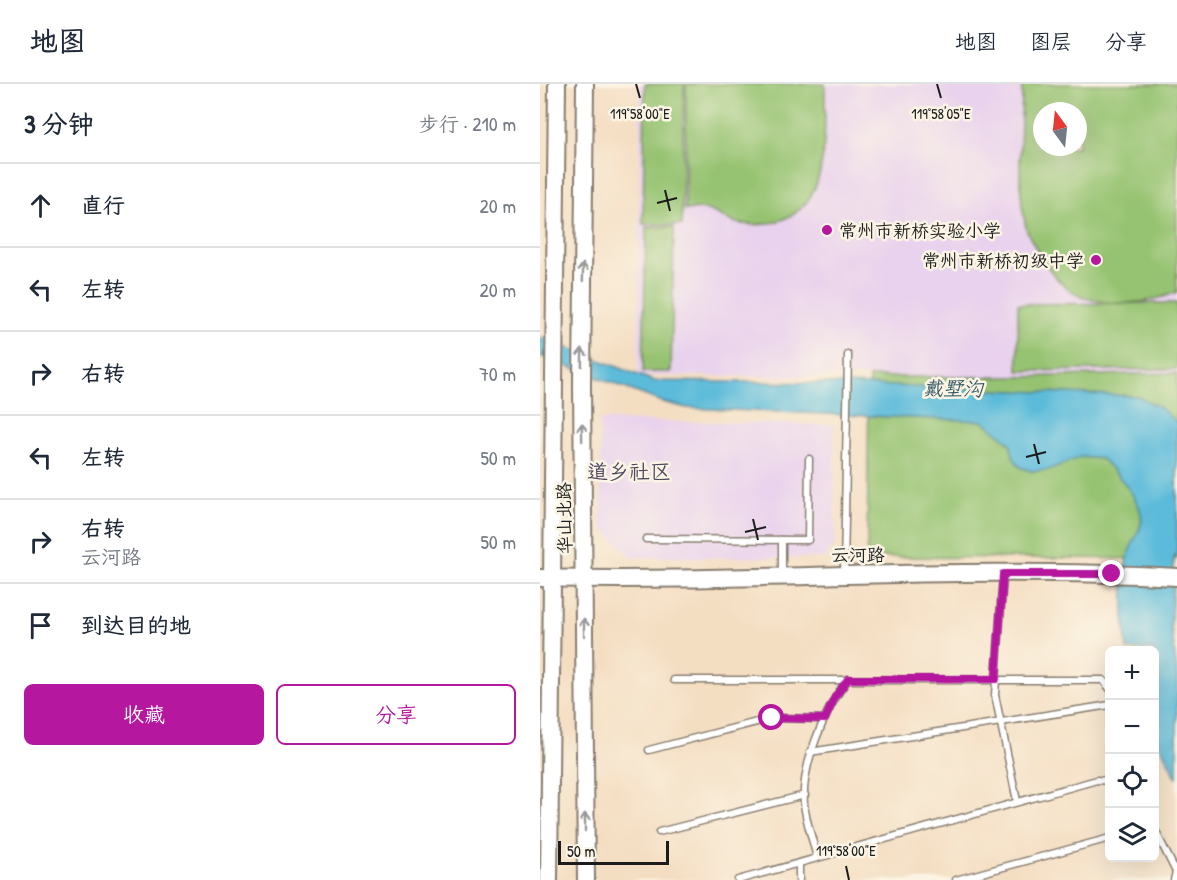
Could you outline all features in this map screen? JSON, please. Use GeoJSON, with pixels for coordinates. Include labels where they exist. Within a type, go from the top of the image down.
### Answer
{"type":"FeatureCollection","features":[{"type":"Feature","properties":{"kind":"main road","name":"华山北路"},"geometry":{"type":"LineString","coordinates":[[549,880],[546,578],[554,378],[557,84]]}},
{"type":"Feature","properties":{"kind":"main road","name":"华山北路"},"geometry":{"type":"LineString","coordinates":[[585,84],[582,330],[585,880]]}},
{"type":"Feature","properties":{"kind":"main road","name":"云河路"},"geometry":{"type":"LineString","coordinates":[[546,578],[844,574],[1112,574],[1177,577]]}},
{"type":"Feature","properties":{"kind":"lane"},"geometry":{"type":"LineString","coordinates":[[844,574],[848,355]]}},
{"type":"Feature","properties":{"kind":"lane"},"geometry":{"type":"LineString","coordinates":[[646,539],[808,540],[809,459]]}},
{"type":"Feature","properties":{"kind":"lane"},"geometry":{"type":"LineString","coordinates":[[782,540],[782,575]]}},
{"type":"Feature","properties":{"kind":"lane"},"geometry":{"type":"LineString","coordinates":[[1003,574],[995,695],[1017,801]]}},
{"type":"Feature","properties":{"kind":"lane"},"geometry":{"type":"LineString","coordinates":[[817,858],[804,802],[810,752],[835,697],[848,679]]}},
{"type":"Feature","properties":{"kind":"lane"},"geometry":{"type":"LineString","coordinates":[[674,680],[996,679],[1103,680],[1105,683]]}},
{"type":"Feature","properties":{"kind":"lane"},"geometry":{"type":"LineString","coordinates":[[810,752],[1105,706]]}},
{"type":"Feature","properties":{"kind":"lane"},"geometry":{"type":"LineString","coordinates":[[650,750],[772,718],[825,719]]}},
{"type":"Feature","properties":{"kind":"lane"},"geometry":{"type":"LineString","coordinates":[[738,880],[1017,801],[1097,780],[1105,781]]}},
{"type":"Feature","properties":{"kind":"lane"},"geometry":{"type":"LineString","coordinates":[[659,832],[805,795]]}},
{"type":"Feature","properties":{"kind":"lane"},"geometry":{"type":"LineString","coordinates":[[1159,836],[1176,872],[1174,880]]}},
{"type":"Feature","properties":{"kind":"lane"},"geometry":{"type":"LineString","coordinates":[[956,880],[1105,839]]}},
{"type":"Feature","properties":{"kind":"lane"},"geometry":{"type":"LineString","coordinates":[[799,863],[799,880]]}},
{"type":"Feature","properties":{"kind":"shaded area","name":"常州市新桥实验小学"},"geometry":{"type":"Polygon","coordinates":[[[640,84],[1177,84],[1177,373],[1014,377],[638,376],[640,84]]]}},
{"type":"Feature","properties":{"kind":"shaded area"},"geometry":{"type":"Polygon","coordinates":[[[600,420],[834,425],[835,544],[825,558],[632,557],[601,526],[600,420]]]}},
{"type":"Feature","properties":{"kind":"green space"},"geometry":{"type":"Polygon","coordinates":[[[645,84],[684,84],[682,225],[643,224],[645,84]]]}},
{"type":"Feature","properties":{"kind":"green space"},"geometry":{"type":"Polygon","coordinates":[[[686,84],[825,84],[825,133],[818,181],[808,200],[793,215],[771,223],[741,224],[708,210],[685,210],[686,84]]]}},
{"type":"Feature","properties":{"kind":"green space","name":"常州市新桥初级中学"},"geometry":{"type":"Polygon","coordinates":[[[1022,84],[1177,84],[1177,292],[1154,299],[1117,303],[1082,297],[1064,285],[1044,261],[1027,231],[1021,196],[1022,84]]]}},
{"type":"Feature","properties":{"kind":"green space"},"geometry":{"type":"Polygon","coordinates":[[[646,227],[674,227],[671,372],[643,372],[646,227]]]}},
{"type":"Feature","properties":{"kind":"green space"},"geometry":{"type":"Polygon","coordinates":[[[1177,303],[1177,369],[1018,371],[1018,304],[1177,303]]]}},
{"type":"Feature","properties":{"kind":"green space"},"geometry":{"type":"Polygon","coordinates":[[[1177,373],[1177,559],[867,557],[869,377],[1014,377],[1177,373]]]}},
{"type":"Feature","properties":{"kind":"water"},"geometry":{"type":"Polygon","coordinates":[[[540,337],[654,381],[820,383],[1138,396],[1161,408],[1177,423],[1177,552],[1174,559],[1171,627],[1177,670],[1177,779],[1159,743],[1159,646],[1127,646],[1124,580],[1128,554],[1141,524],[1139,507],[1128,488],[1102,459],[1081,457],[1048,470],[1031,471],[1020,467],[1014,459],[1010,443],[983,421],[687,408],[662,402],[540,356],[540,337]]]}},
{"type":"Feature","properties":{"kind":"place","name":"常州市新桥实验小学"},"geometry":{"type":"Point","coordinates":[827,230]}},
{"type":"Feature","properties":{"kind":"place","name":"常州市新桥初级中学"},"geometry":{"type":"Point","coordinates":[1096,260]}},
{"type":"Feature","properties":{"kind":"district","name":"道乡社区"},"geometry":{"type":"Point","coordinates":[629,471]}},
{"type":"Feature","properties":{"kind":"route"},"geometry":{"type":"LineString","coordinates":[[772,718],[825,719],[835,697],[848,679],[996,679],[1003,574],[1112,574]]}},
{"type":"Feature","properties":{"kind":"water label","name":"戴墅沟"},"geometry":{"type":"Point","coordinates":[953,388]}}]}
